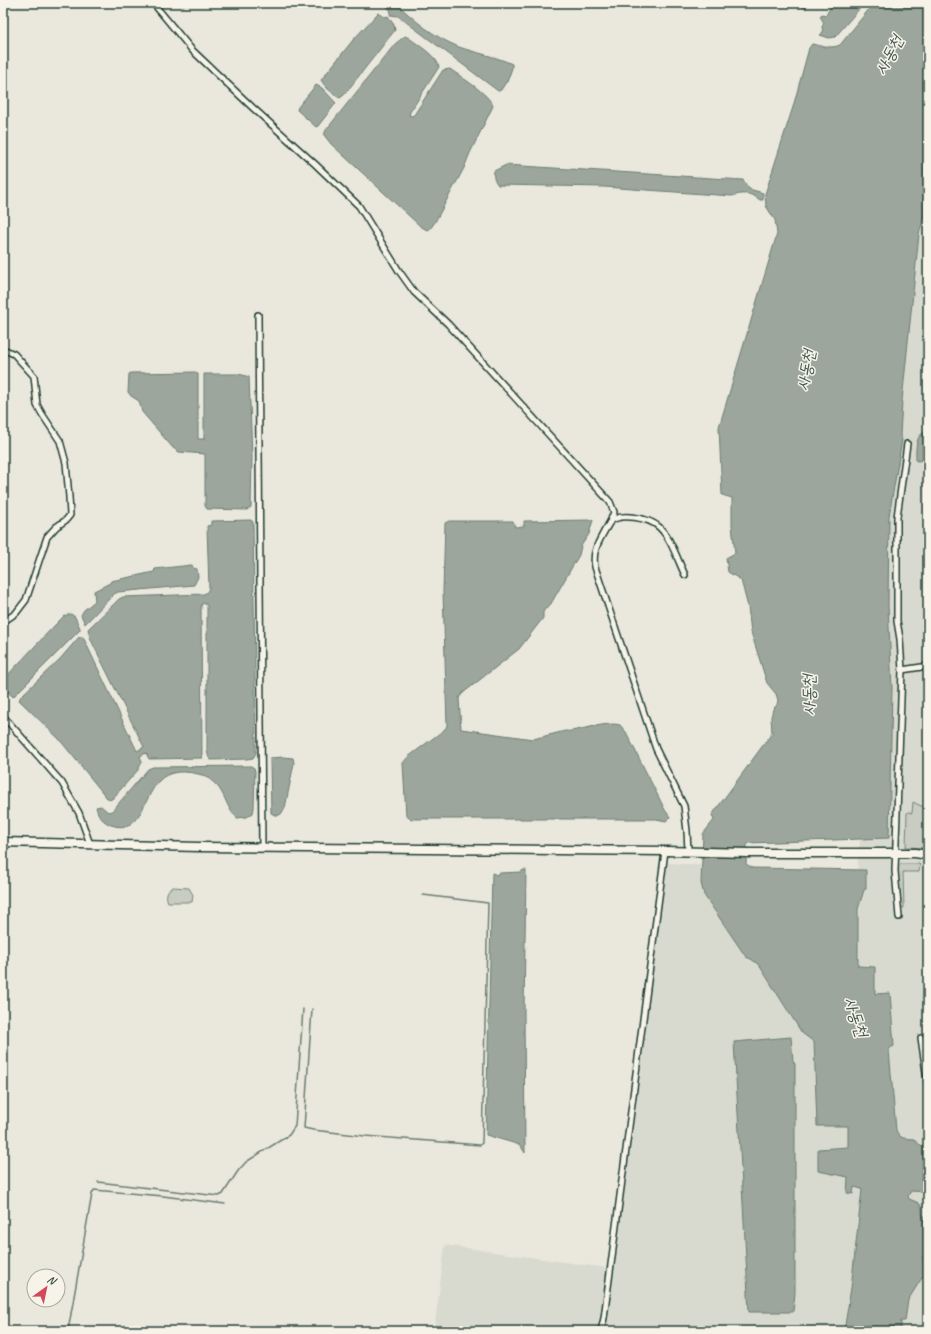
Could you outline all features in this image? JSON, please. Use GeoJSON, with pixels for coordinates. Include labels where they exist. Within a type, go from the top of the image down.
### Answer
{"type":"FeatureCollection","features":[{"type":"Feature","properties":{"kind":"main road"},"geometry":{"type":"LineString","coordinates":[[3,842],[262,848],[688,851],[748,853],[915,853],[928,855]]}},
{"type":"Feature","properties":{"kind":"street"},"geometry":{"type":"LineString","coordinates":[[153,3],[192,50],[252,107],[316,164],[359,206],[414,292],[448,324],[610,502],[614,512],[594,551],[595,567],[656,749],[684,806],[688,851]]}},
{"type":"Feature","properties":{"kind":"street"},"geometry":{"type":"LineString","coordinates":[[258,315],[262,848]]}},
{"type":"Feature","properties":{"kind":"street"},"geometry":{"type":"LineString","coordinates":[[3,350],[14,354],[34,376],[37,405],[60,441],[66,464],[70,515],[47,537],[26,600],[16,613],[3,622]]}},
{"type":"Feature","properties":{"kind":"street"},"geometry":{"type":"LineString","coordinates":[[899,917],[895,871],[902,670],[897,621],[897,517],[903,464],[907,444]]}},
{"type":"Feature","properties":{"kind":"street"},"geometry":{"type":"LineString","coordinates":[[610,522],[621,518],[636,517],[658,526],[666,535],[685,575]]}},
{"type":"Feature","properties":{"kind":"street"},"geometry":{"type":"LineString","coordinates":[[902,670],[928,666]]}},
{"type":"Feature","properties":{"kind":"street"},"geometry":{"type":"LineString","coordinates":[[3,716],[62,783],[79,813],[90,844]]}},
{"type":"Feature","properties":{"kind":"street"},"geometry":{"type":"LineString","coordinates":[[601,1331],[604,1318],[665,851]]}},
{"type":"Feature","properties":{"kind":"street"},"geometry":{"type":"LineString","coordinates":[[921,1038],[928,1086]]}},
{"type":"Feature","properties":{"kind":"shaded area"},"geometry":{"type":"Polygon","coordinates":[[[928,212],[928,1331],[434,1331],[445,1245],[607,1268],[659,862],[857,877],[904,264],[928,212]]]}},
{"type":"Feature","properties":{"kind":"shaded area"},"geometry":{"type":"Polygon","coordinates":[[[913,802],[921,806],[928,807],[928,848],[906,847],[907,813],[912,813],[913,802]]]}},
{"type":"Feature","properties":{"kind":"shaded area"},"geometry":{"type":"Polygon","coordinates":[[[900,864],[920,865],[919,872],[903,872],[904,908],[901,908],[899,902],[897,868],[900,864]]]}},
{"type":"Feature","properties":{"kind":"shaded area"},"geometry":{"type":"Polygon","coordinates":[[[173,887],[189,888],[193,895],[192,902],[168,902],[167,893],[169,889],[173,887]]]}},
{"type":"Feature","properties":{"kind":"water"},"geometry":{"type":"Polygon","coordinates":[[[384,3],[396,3],[425,28],[450,43],[512,64],[507,82],[501,90],[498,91],[398,16],[390,15],[391,11],[384,3]]]}},
{"type":"Feature","properties":{"kind":"water"},"geometry":{"type":"Polygon","coordinates":[[[833,3],[864,3],[864,6],[860,8],[835,37],[829,38],[820,35],[823,32],[822,27],[824,23],[820,16],[822,14],[826,15],[833,3]]]}},
{"type":"Feature","properties":{"kind":"water","name":"사동천"},"geometry":{"type":"Polygon","coordinates":[[[874,3],[928,3],[928,201],[919,234],[902,401],[900,435],[902,440],[889,516],[888,606],[892,688],[889,838],[749,843],[747,845],[746,864],[752,868],[866,870],[866,889],[864,890],[858,909],[858,966],[875,967],[875,994],[890,993],[894,1046],[889,1050],[896,1130],[901,1137],[914,1139],[920,1145],[928,1146],[928,1178],[923,1178],[922,1181],[928,1183],[928,1192],[911,1191],[908,1196],[909,1199],[919,1203],[922,1208],[922,1214],[928,1220],[928,1255],[922,1256],[925,1273],[908,1300],[905,1321],[901,1321],[901,1331],[844,1331],[851,1288],[862,1189],[854,1187],[853,1194],[847,1193],[848,1177],[818,1171],[818,1149],[848,1147],[848,1126],[817,1126],[814,1042],[802,1033],[759,965],[746,957],[704,895],[701,883],[703,834],[714,820],[712,815],[772,733],[771,717],[778,700],[776,694],[767,683],[751,632],[748,607],[741,580],[728,572],[726,558],[735,553],[732,525],[732,498],[722,495],[719,427],[777,234],[775,220],[766,206],[765,194],[793,107],[809,48],[812,44],[830,47],[840,45],[874,3]]]}},
{"type":"Feature","properties":{"kind":"water"},"geometry":{"type":"Polygon","coordinates":[[[378,13],[385,17],[388,16],[394,25],[395,30],[344,95],[340,98],[329,90],[321,80],[353,40],[378,13]]]}},
{"type":"Feature","properties":{"kind":"water"},"geometry":{"type":"Polygon","coordinates":[[[405,36],[427,51],[438,63],[439,67],[409,115],[414,115],[443,70],[450,69],[481,91],[493,106],[464,168],[435,222],[430,229],[427,230],[420,226],[331,144],[324,135],[326,130],[395,44],[405,36]]]}},
{"type":"Feature","properties":{"kind":"water"},"geometry":{"type":"Polygon","coordinates":[[[316,85],[322,88],[336,103],[316,127],[297,110],[316,85]]]}},
{"type":"Feature","properties":{"kind":"water"},"geometry":{"type":"Polygon","coordinates":[[[506,165],[743,180],[749,189],[763,193],[763,200],[746,194],[732,196],[604,187],[498,185],[494,178],[494,171],[506,165]]]}},
{"type":"Feature","properties":{"kind":"water"},"geometry":{"type":"Polygon","coordinates":[[[196,372],[198,374],[198,439],[204,439],[204,374],[239,374],[249,377],[252,456],[251,507],[247,510],[207,509],[205,506],[205,454],[179,452],[173,448],[142,412],[139,401],[128,392],[129,374],[131,373],[196,372]]]}},
{"type":"Feature","properties":{"kind":"water"},"geometry":{"type":"Polygon","coordinates":[[[928,431],[928,460],[916,461],[916,447],[918,439],[920,435],[928,431]]]}},
{"type":"Feature","properties":{"kind":"water"},"geometry":{"type":"Polygon","coordinates":[[[251,520],[253,522],[256,753],[253,758],[247,759],[211,760],[209,758],[207,751],[207,605],[203,603],[201,606],[202,758],[149,759],[146,753],[140,756],[142,762],[138,770],[110,800],[59,739],[19,700],[21,696],[60,659],[79,637],[83,637],[137,751],[144,747],[90,638],[88,629],[119,599],[123,597],[204,594],[207,592],[209,588],[207,526],[211,525],[211,521],[251,520]]]}},
{"type":"Feature","properties":{"kind":"water"},"geometry":{"type":"Polygon","coordinates":[[[593,520],[589,534],[581,546],[579,555],[549,607],[543,612],[543,618],[519,649],[463,693],[459,698],[461,729],[533,739],[565,731],[601,725],[620,725],[626,732],[665,810],[670,817],[666,821],[656,819],[411,819],[406,816],[403,763],[408,757],[444,730],[447,726],[443,591],[445,523],[449,521],[513,521],[515,527],[524,526],[524,521],[593,520]]]}},
{"type":"Feature","properties":{"kind":"water"},"geometry":{"type":"Polygon","coordinates":[[[192,565],[193,568],[197,569],[198,577],[194,585],[118,592],[114,594],[85,624],[81,615],[84,610],[95,601],[94,591],[110,583],[111,581],[154,572],[155,569],[192,565]]]}},
{"type":"Feature","properties":{"kind":"water"},"geometry":{"type":"Polygon","coordinates":[[[71,614],[75,617],[80,630],[13,697],[3,686],[4,679],[64,616],[71,614]]]}},
{"type":"Feature","properties":{"kind":"water"},"geometry":{"type":"Polygon","coordinates":[[[270,758],[293,758],[294,763],[285,808],[281,814],[277,816],[271,813],[270,758]]]}},
{"type":"Feature","properties":{"kind":"water"},"geometry":{"type":"Polygon","coordinates":[[[251,766],[255,771],[254,808],[253,813],[247,817],[237,818],[234,815],[220,789],[209,779],[209,777],[183,772],[172,773],[159,781],[153,789],[143,809],[131,824],[122,827],[111,825],[99,816],[96,807],[101,806],[108,812],[112,811],[148,769],[153,767],[251,766]]]}},
{"type":"Feature","properties":{"kind":"water"},"geometry":{"type":"Polygon","coordinates":[[[526,870],[524,1011],[525,1153],[520,1145],[486,1135],[492,873],[497,875],[500,873],[521,872],[526,870]]]}},
{"type":"Feature","properties":{"kind":"water"},"geometry":{"type":"Polygon","coordinates":[[[791,1037],[793,1061],[795,1064],[795,1293],[793,1312],[749,1312],[734,1042],[791,1037]]]}},
{"type":"Feature","properties":{"kind":"waterway"},"geometry":{"type":"LineString","coordinates":[[795,3],[806,8]]}},
{"type":"Feature","properties":{"kind":"waterway"},"geometry":{"type":"LineString","coordinates":[[312,1009],[304,1128],[365,1136],[480,1145],[482,1143],[488,903],[423,895]]}},
{"type":"Feature","properties":{"kind":"waterway"},"geometry":{"type":"LineString","coordinates":[[98,1182],[219,1196],[223,1194],[238,1171],[246,1162],[289,1135],[295,1126],[303,1009]]}},
{"type":"Feature","properties":{"kind":"waterway"},"geometry":{"type":"LineString","coordinates":[[68,1331],[92,1194],[94,1190],[163,1196],[225,1204]]}}]}
